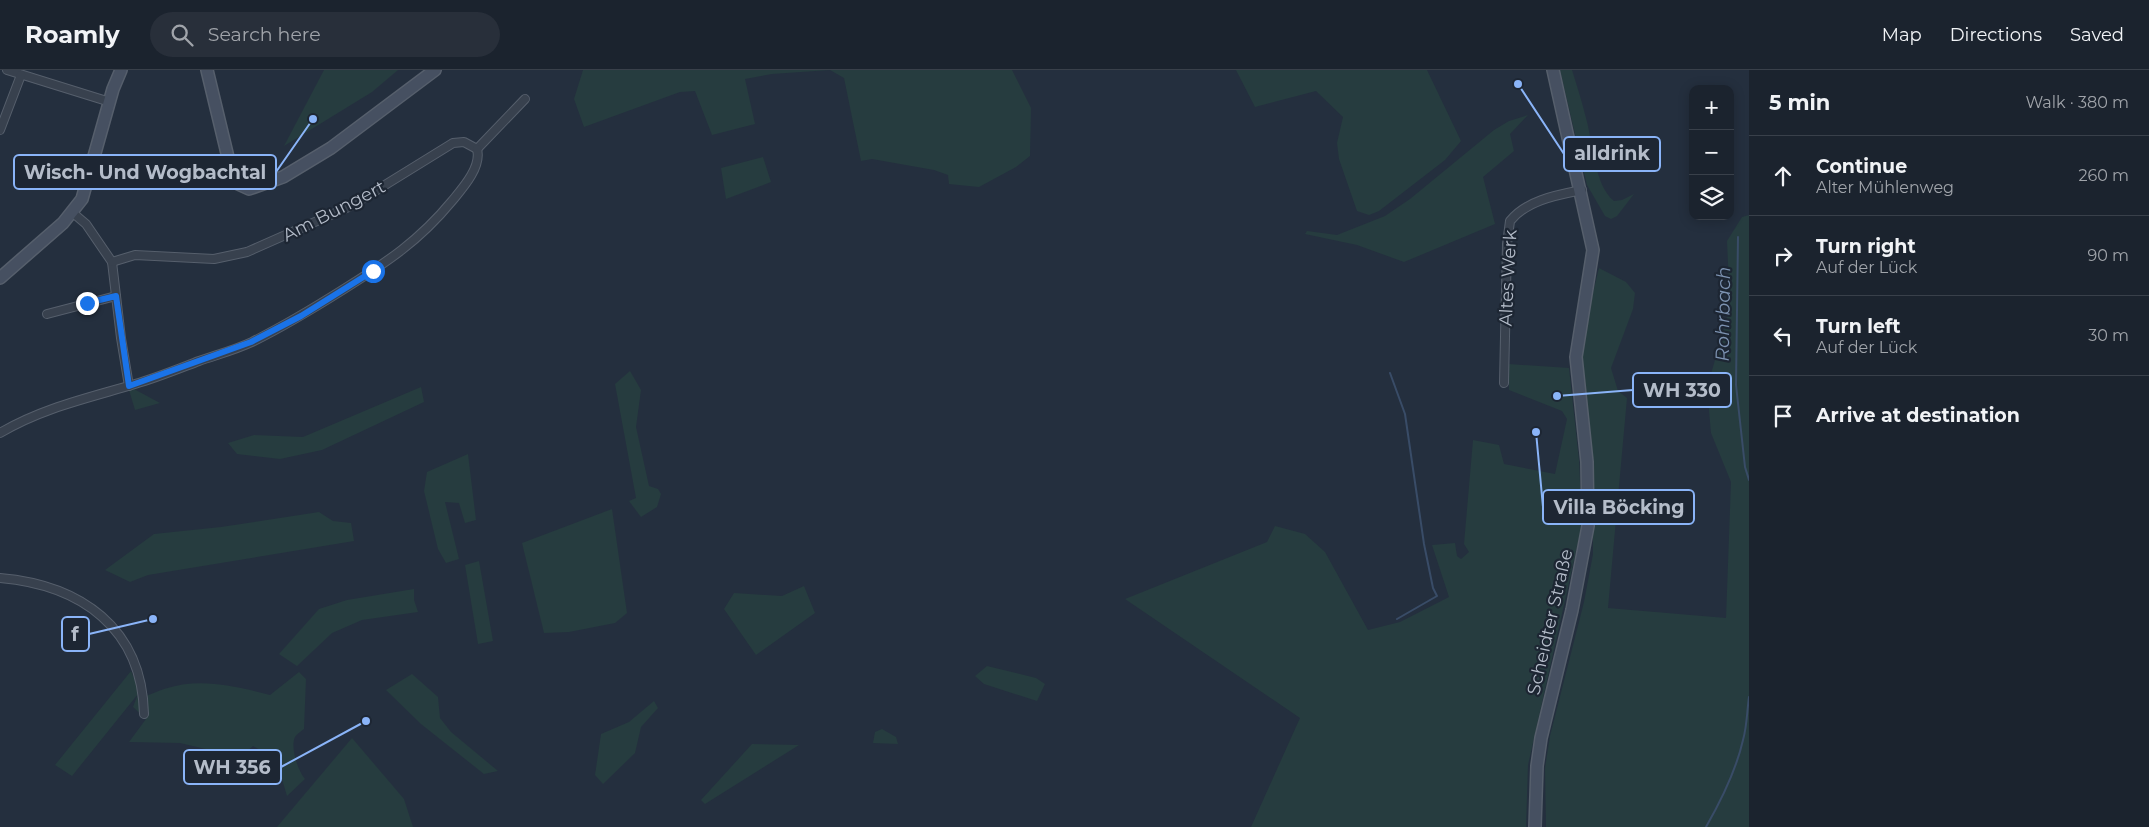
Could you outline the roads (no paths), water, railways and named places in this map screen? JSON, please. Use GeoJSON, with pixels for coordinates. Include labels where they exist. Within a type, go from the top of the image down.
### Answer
{"type":"FeatureCollection","features":[{"type":"Feature","properties":{"kind":"main road"},"geometry":{"type":"LineString","coordinates":[[0,278],[73,213],[82,199],[121,70]]}},
{"type":"Feature","properties":{"kind":"main road"},"geometry":{"type":"LineString","coordinates":[[207,70],[232,174],[238,184],[246,189],[290,173],[331,148],[435,70]]}},
{"type":"Feature","properties":{"kind":"main road","name":"Scheidter Straße"},"geometry":{"type":"LineString","coordinates":[[1535,827],[1537,766],[1541,738],[1575,598],[1588,526],[1589,488],[1576,357],[1593,250],[1582,190],[1553,70]]}},
{"type":"Feature","properties":{"kind":"street"},"geometry":{"type":"LineString","coordinates":[[7,70],[110,102]]}},
{"type":"Feature","properties":{"kind":"street"},"geometry":{"type":"LineString","coordinates":[[0,130],[21,75]]}},
{"type":"Feature","properties":{"kind":"street"},"geometry":{"type":"LineString","coordinates":[[0,433],[35,414],[129,386],[251,342],[301,316],[373,271],[414,241],[440,215],[473,171],[479,158],[477,149],[524,98]]}},
{"type":"Feature","properties":{"kind":"street","name":"Am Bungert"},"geometry":{"type":"LineString","coordinates":[[112,262],[135,255],[214,259],[247,252],[351,206],[453,143],[464,142],[477,149]]}},
{"type":"Feature","properties":{"kind":"street","name":"Altes Werk"},"geometry":{"type":"LineString","coordinates":[[1504,383],[1507,244],[1510,221],[1515,215],[1536,203],[1582,190]]}},
{"type":"Feature","properties":{"kind":"street"},"geometry":{"type":"LineString","coordinates":[[73,213],[86,224],[112,262],[129,386]]}},
{"type":"Feature","properties":{"kind":"street"},"geometry":{"type":"LineString","coordinates":[[47,314],[116,296]]}},
{"type":"Feature","properties":{"kind":"street"},"geometry":{"type":"LineString","coordinates":[[0,578],[37,583],[64,592],[90,608],[110,625],[124,643],[137,669],[144,691],[144,714]]}},
{"type":"Feature","properties":{"kind":"waterway","name":"Rohrbach"},"geometry":{"type":"LineString","coordinates":[[1738,237],[1736,385],[1745,467],[1749,480]]}},
{"type":"Feature","properties":{"kind":"waterway"},"geometry":{"type":"LineString","coordinates":[[1390,373],[1405,414],[1424,544],[1433,588],[1437,596],[1397,619]]}},
{"type":"Feature","properties":{"kind":"waterway","name":"Rohrbach"},"geometry":{"type":"LineString","coordinates":[[1706,827],[1737,763],[1745,729],[1749,697]]}},
{"type":"Feature","properties":{"kind":"place","name":"alldrink"},"geometry":{"type":"Point","coordinates":[1518,84]}},
{"type":"Feature","properties":{"kind":"place","name":"Wisch- Und Wogbachtal"},"geometry":{"type":"Point","coordinates":[313,119]}},
{"type":"Feature","properties":{"kind":"place","name":"WH 330"},"geometry":{"type":"Point","coordinates":[1557,396]}},
{"type":"Feature","properties":{"kind":"place","name":"Villa Böcking"},"geometry":{"type":"Point","coordinates":[1536,432]}},
{"type":"Feature","properties":{"kind":"place","name":"f"},"geometry":{"type":"Point","coordinates":[153,619]}},
{"type":"Feature","properties":{"kind":"place","name":"WH 356"},"geometry":{"type":"Point","coordinates":[366,721]}}]}
